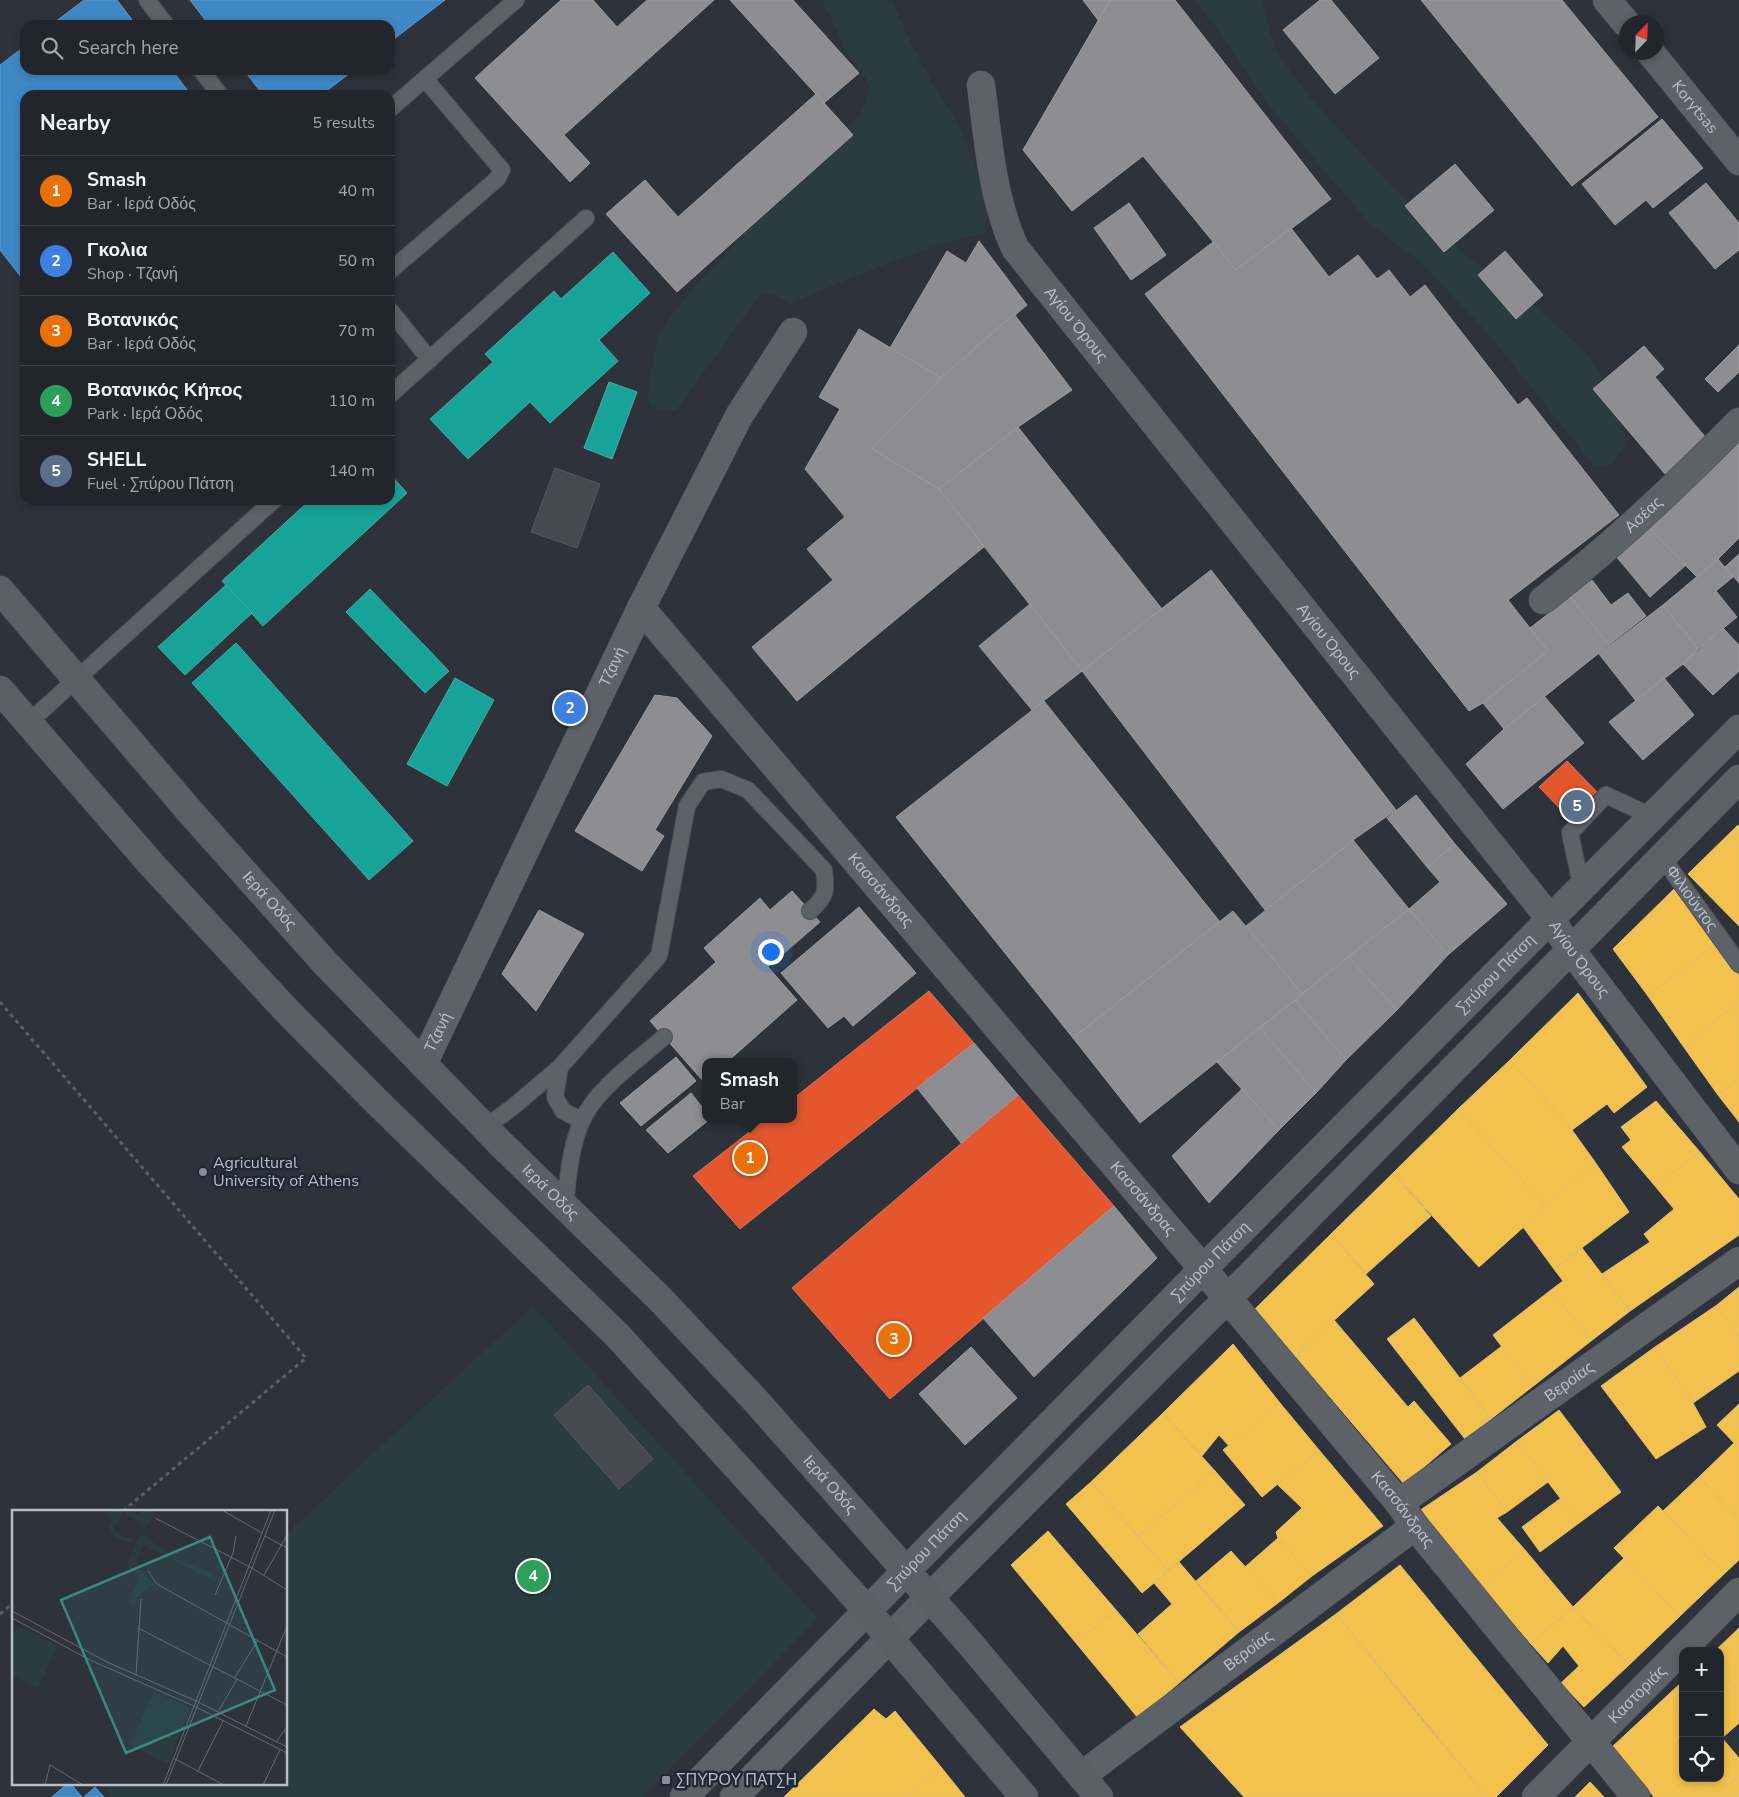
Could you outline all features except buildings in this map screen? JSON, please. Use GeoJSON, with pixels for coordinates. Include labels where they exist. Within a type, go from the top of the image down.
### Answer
{"type":"FeatureCollection","features":[{"type":"Feature","properties":{"kind":"main road","name":"Ιερά Οδός"},"geometry":{"type":"LineString","coordinates":[[0,590],[192,814],[326,964],[485,1127],[661,1300],[756,1401],[967,1640],[1099,1797]]}},
{"type":"Feature","properties":{"kind":"main road"},"geometry":{"type":"LineString","coordinates":[[0,690],[152,864],[287,1011],[384,1109],[617,1335],[868,1611],[1024,1797]]}},
{"type":"Feature","properties":{"kind":"street"},"geometry":{"type":"LineString","coordinates":[[1607,0],[1619,15]]}},
{"type":"Feature","properties":{"kind":"street","name":"Korytsas"},"geometry":{"type":"LineString","coordinates":[[1657,60],[1739,161]]}},
{"type":"Feature","properties":{"kind":"street","name":"Αγίου Όρους"},"geometry":{"type":"LineString","coordinates":[[981,84],[990,153],[1005,226],[1015,248],[1551,920],[1570,950],[1739,1170]]}},
{"type":"Feature","properties":{"kind":"street","name":"Τζανή"},"geometry":{"type":"LineString","coordinates":[[423,1064],[641,608],[739,416],[793,332]]}},
{"type":"Feature","properties":{"kind":"street","name":"Ασέας"},"geometry":{"type":"LineString","coordinates":[[1543,600],[1632,525],[1706,456],[1739,422]]}},
{"type":"Feature","properties":{"kind":"street","name":"Κασσάνδρας"},"geometry":{"type":"LineString","coordinates":[[641,608],[1203,1269],[1398,1503],[1636,1797]]}},
{"type":"Feature","properties":{"kind":"street","name":"Σπύρου Πάτση"},"geometry":{"type":"LineString","coordinates":[[684,1797],[1203,1269],[1739,729]]}},
{"type":"Feature","properties":{"kind":"street"},"geometry":{"type":"LineString","coordinates":[[734,1797],[1739,779]]}},
{"type":"Feature","properties":{"kind":"street","name":"Βεροίας"},"geometry":{"type":"LineString","coordinates":[[1398,1503],[1739,1261]]}},
{"type":"Feature","properties":{"kind":"street","name":"Βεροίας"},"geometry":{"type":"LineString","coordinates":[[1082,1776],[1415,1526]]}},
{"type":"Feature","properties":{"kind":"street","name":"Καστοριάς"},"geometry":{"type":"LineString","coordinates":[[1536,1797],[1739,1592]]}},
{"type":"Feature","properties":{"kind":"lane"},"geometry":{"type":"LineString","coordinates":[[147,0],[162,20]]}},
{"type":"Feature","properties":{"kind":"lane"},"geometry":{"type":"LineString","coordinates":[[395,105],[516,0]]}},
{"type":"Feature","properties":{"kind":"lane"},"geometry":{"type":"LineString","coordinates":[[205,75],[216,90]]}},
{"type":"Feature","properties":{"kind":"lane"},"geometry":{"type":"LineString","coordinates":[[395,267],[497,179],[502,170],[425,79]]}},
{"type":"Feature","properties":{"kind":"lane"},"geometry":{"type":"LineString","coordinates":[[395,391],[586,218]]}},
{"type":"Feature","properties":{"kind":"lane"},"geometry":{"type":"LineString","coordinates":[[395,316],[430,360]]}},
{"type":"Feature","properties":{"kind":"lane"},"geometry":{"type":"LineString","coordinates":[[28,723],[268,505]]}},
{"type":"Feature","properties":{"kind":"lane"},"geometry":{"type":"LineString","coordinates":[[485,1127],[513,1107],[560,1067],[659,956],[687,806],[703,782],[721,779],[748,790],[824,870],[826,886],[822,901],[810,912]]}},
{"type":"Feature","properties":{"kind":"lane"},"geometry":{"type":"LineString","coordinates":[[1582,889],[1570,833],[1606,795],[1653,817]]}},
{"type":"Feature","properties":{"kind":"lane","name":"Φιλιούντος"},"geometry":{"type":"LineString","coordinates":[[1662,857],[1739,964]]}},
{"type":"Feature","properties":{"kind":"lane"},"geometry":{"type":"LineString","coordinates":[[565,1206],[570,1160],[582,1120],[602,1090],[664,1037]]}},
{"type":"Feature","properties":{"kind":"lane"},"geometry":{"type":"LineString","coordinates":[[560,1067],[555,1097],[563,1111],[582,1120]]}},
{"type":"Feature","properties":{"kind":"path"},"geometry":{"type":"LineString","coordinates":[[0,1002],[306,1358],[124,1510]]}},
{"type":"Feature","properties":{"kind":"path"},"geometry":{"type":"LineString","coordinates":[[0,1614],[12,1604]]}},
{"type":"Feature","properties":{"kind":"shaded area"},"geometry":{"type":"Polygon","coordinates":[[[822,0],[892,0],[932,83],[951,111],[971,154],[983,190],[986,207],[987,222],[984,234],[922,251],[789,304],[782,298],[765,293],[758,297],[677,409],[664,411],[652,408],[647,397],[657,338],[671,316],[702,278],[743,234],[860,114],[867,98],[869,86],[863,73],[844,49],[822,0]]]}},
{"type":"Feature","properties":{"kind":"shaded area"},"geometry":{"type":"Polygon","coordinates":[[[1195,0],[1262,0],[1277,52],[1306,93],[1392,187],[1470,259],[1526,299],[1581,347],[1611,390],[1626,418],[1625,445],[1612,465],[1595,467],[1484,329],[1417,259],[1371,225],[1267,103],[1221,34],[1195,0]]]}},
{"type":"Feature","properties":{"kind":"shaded area"},"geometry":{"type":"Polygon","coordinates":[[[533,1306],[818,1618],[643,1797],[112,1797],[101,1784],[288,1784],[288,1532],[533,1306]]]}},
{"type":"Feature","properties":{"kind":"place","name":"Γκολια"},"geometry":{"type":"Point","coordinates":[570,708]}},
{"type":"Feature","properties":{"kind":"place","name":"SHELL"},"geometry":{"type":"Point","coordinates":[1577,806]}},
{"type":"Feature","properties":{"kind":"place","name":"Smash"},"geometry":{"type":"Point","coordinates":[750,1158]}},
{"type":"Feature","properties":{"kind":"place","name":"Agricultural University of Athens"},"geometry":{"type":"Point","coordinates":[203,1172]}},
{"type":"Feature","properties":{"kind":"place","name":"Βοτανικός"},"geometry":{"type":"Point","coordinates":[894,1339]}},
{"type":"Feature","properties":{"kind":"place","name":"Βοτανικός Κήπος"},"geometry":{"type":"Point","coordinates":[533,1576]}},
{"type":"Feature","properties":{"kind":"place","name":"ΣΠΥΡΟΥ ΠΑΤΣΗ"},"geometry":{"type":"Point","coordinates":[666,1780]}}]}
